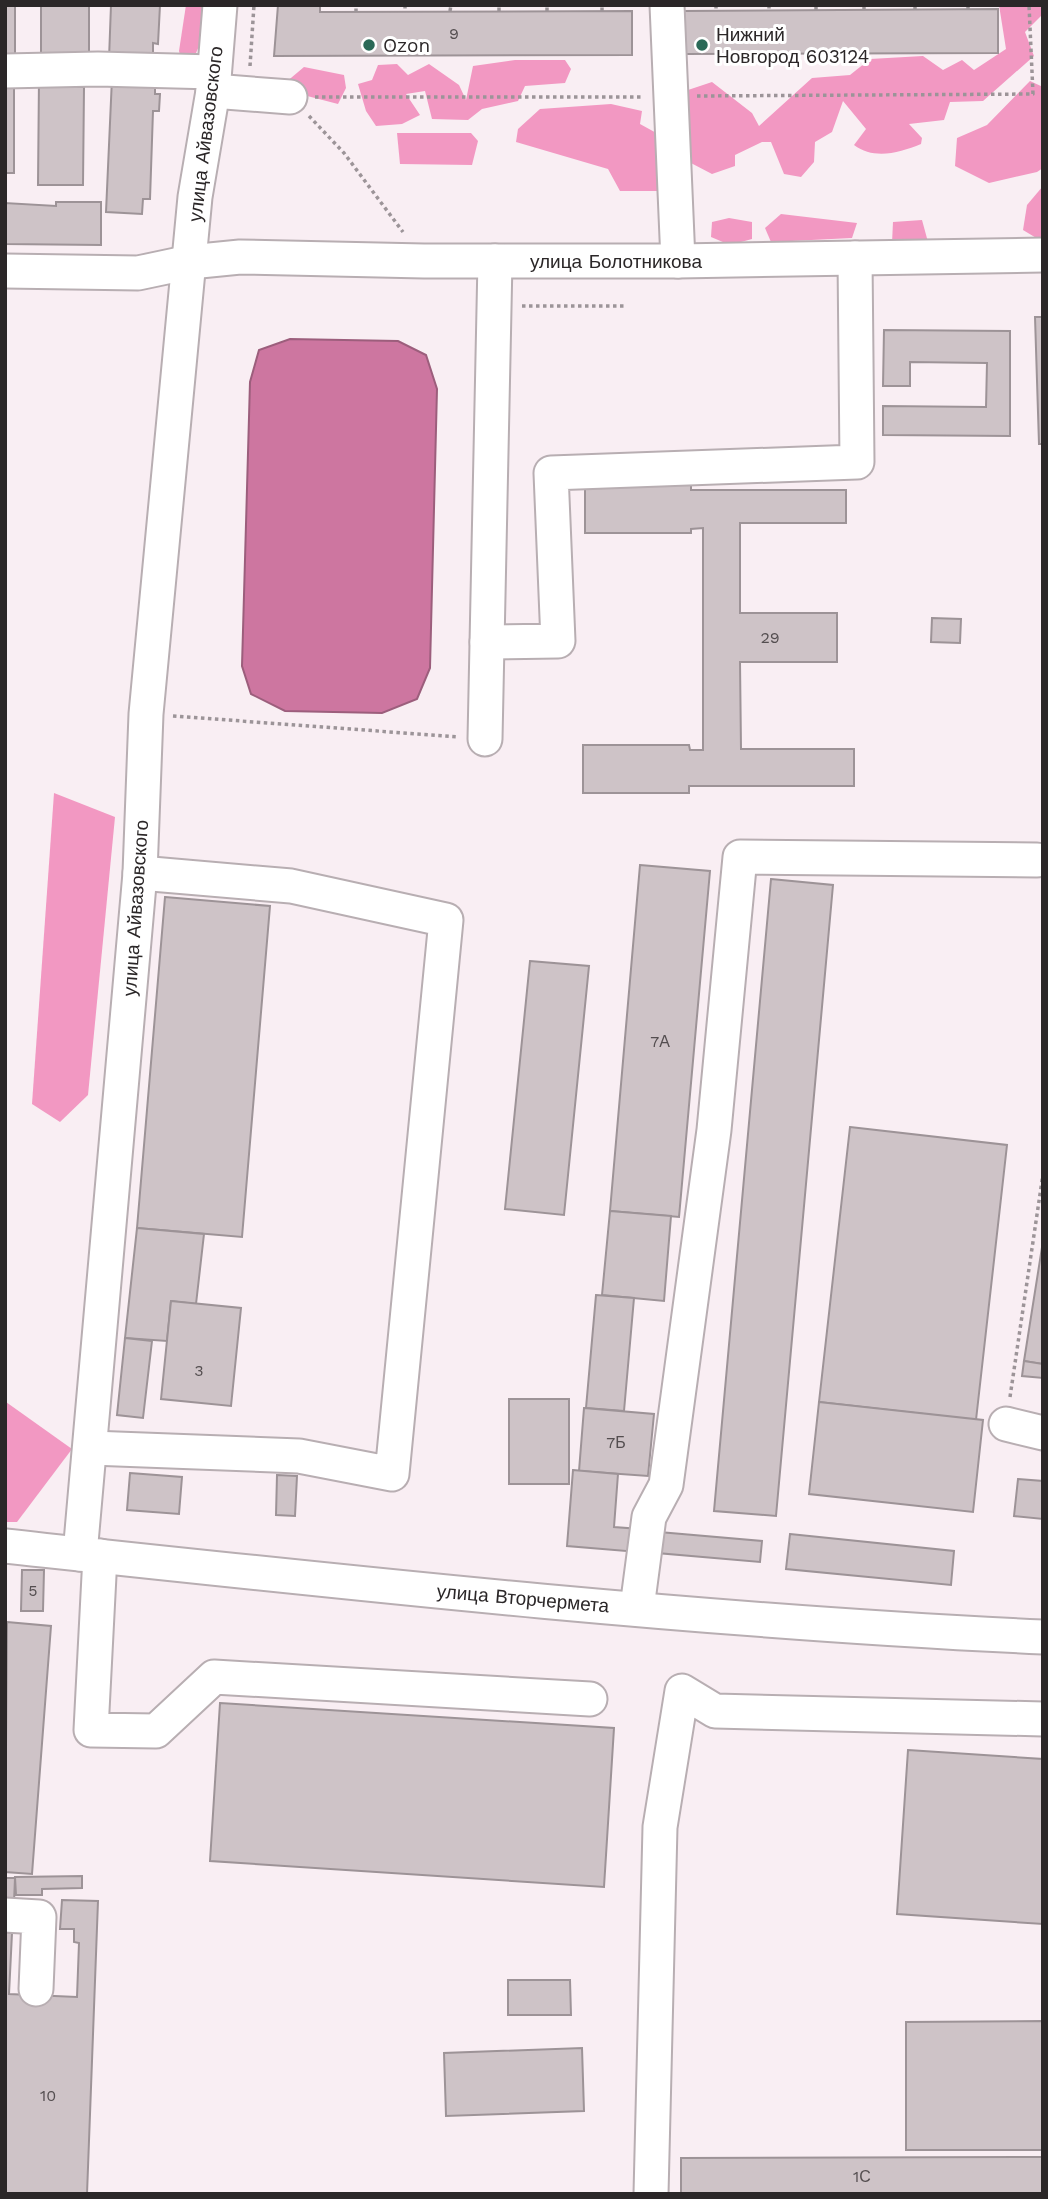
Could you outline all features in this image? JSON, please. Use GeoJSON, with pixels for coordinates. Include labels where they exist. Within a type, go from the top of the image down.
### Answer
{"type":"FeatureCollection","features":[{"type":"Feature","properties":{"kind":"street","name":"улица Айвазовского"},"geometry":{"type":"LineString","coordinates":[[220,5],[214,82],[195,197],[146,714],[140,873],[91,1448],[90,1730],[156,1731],[214,1677],[590,1699]]}},
{"type":"Feature","properties":{"kind":"street"},"geometry":{"type":"LineString","coordinates":[[667,5],[678,261]]}},
{"type":"Feature","properties":{"kind":"street"},"geometry":{"type":"LineString","coordinates":[[5,71],[98,69],[214,82],[247,94],[290,97]]}},
{"type":"Feature","properties":{"kind":"street","name":"улица Болотникова"},"geometry":{"type":"LineString","coordinates":[[190,262],[240,257],[424,261],[678,261],[1043,255]]}},
{"type":"Feature","properties":{"kind":"street"},"geometry":{"type":"LineString","coordinates":[[488,642],[558,641],[551,473],[857,462],[855,258]]}},
{"type":"Feature","properties":{"kind":"street"},"geometry":{"type":"LineString","coordinates":[[485,738],[495,261]]}},
{"type":"Feature","properties":{"kind":"street"},"geometry":{"type":"LineString","coordinates":[[5,271],[138,273],[190,262]]}},
{"type":"Feature","properties":{"kind":"street"},"geometry":{"type":"LineString","coordinates":[[636,1608],[649,1517],[666,1485],[714,1130],[740,857],[1037,860]]}},
{"type":"Feature","properties":{"kind":"street"},"geometry":{"type":"LineString","coordinates":[[91,1448],[299,1456],[392,1474],[446,920],[291,886],[140,873]]}},
{"type":"Feature","properties":{"kind":"street"},"geometry":{"type":"LineString","coordinates":[[1006,1424],[1043,1433]]}},
{"type":"Feature","properties":{"kind":"street","name":"улица Вторчермета"},"geometry":{"type":"LineString","coordinates":[[5,1546],[636,1608],[1043,1637]]}},
{"type":"Feature","properties":{"kind":"street"},"geometry":{"type":"LineString","coordinates":[[651,2194],[660,1827],[682,1691],[715,1711],[1043,1719]]}},
{"type":"Feature","properties":{"kind":"street"},"geometry":{"type":"LineString","coordinates":[[5,1915],[40,1917],[36,1989]]}},
{"type":"Feature","properties":{"kind":"path"},"geometry":{"type":"LineString","coordinates":[[247,94],[254,5]]}},
{"type":"Feature","properties":{"kind":"path"},"geometry":{"type":"LineString","coordinates":[[356,5],[356,12]]}},
{"type":"Feature","properties":{"kind":"path"},"geometry":{"type":"LineString","coordinates":[[405,5],[405,12]]}},
{"type":"Feature","properties":{"kind":"path"},"geometry":{"type":"LineString","coordinates":[[450,12],[451,5]]}},
{"type":"Feature","properties":{"kind":"path"},"geometry":{"type":"LineString","coordinates":[[499,5],[499,11]]}},
{"type":"Feature","properties":{"kind":"path"},"geometry":{"type":"LineString","coordinates":[[547,5],[547,11]]}},
{"type":"Feature","properties":{"kind":"path"},"geometry":{"type":"LineString","coordinates":[[290,97],[1033,94],[1030,5]]}},
{"type":"Feature","properties":{"kind":"path"},"geometry":{"type":"LineString","coordinates":[[290,97],[344,153],[424,261]]}},
{"type":"Feature","properties":{"kind":"path"},"geometry":{"type":"LineString","coordinates":[[494,306],[625,306]]}},
{"type":"Feature","properties":{"kind":"path"},"geometry":{"type":"LineString","coordinates":[[146,714],[485,738]]}},
{"type":"Feature","properties":{"kind":"path"},"geometry":{"type":"LineString","coordinates":[[1006,1424],[1043,1174]]}},
{"type":"Feature","properties":{"kind":"shaded area"},"geometry":{"type":"Polygon","coordinates":[[[186,5],[207,5],[204,35],[192,62],[182,62],[179,51],[186,5]]]}},
{"type":"Feature","properties":{"kind":"shaded area"},"geometry":{"type":"Polygon","coordinates":[[[999,5],[1043,5],[1043,14],[1025,32],[1034,56],[983,101],[950,102],[944,120],[909,124],[922,138],[921,144],[887,154],[862,150],[854,145],[866,129],[843,101],[832,132],[815,142],[814,162],[801,177],[784,174],[771,142],[762,142],[735,155],[735,166],[712,174],[689,162],[685,91],[712,82],[752,113],[759,126],[812,78],[850,75],[870,59],[923,56],[943,70],[962,60],[974,70],[1006,49],[999,5]]]}},
{"type":"Feature","properties":{"kind":"shaded area"},"geometry":{"type":"Polygon","coordinates":[[[515,60],[565,60],[571,69],[565,83],[525,86],[518,101],[482,109],[468,120],[432,119],[425,91],[406,94],[420,115],[402,124],[376,126],[366,111],[358,84],[372,80],[378,65],[397,64],[408,75],[429,64],[459,85],[466,100],[473,66],[515,60]]]}},
{"type":"Feature","properties":{"kind":"shaded area"},"geometry":{"type":"Polygon","coordinates":[[[304,67],[344,75],[346,88],[338,104],[288,91],[285,83],[304,67]]]}},
{"type":"Feature","properties":{"kind":"shaded area"},"geometry":{"type":"Polygon","coordinates":[[[1030,81],[1043,87],[1043,168],[1037,172],[989,183],[955,166],[957,138],[987,125],[1030,81]]]}},
{"type":"Feature","properties":{"kind":"shaded area"},"geometry":{"type":"Polygon","coordinates":[[[611,104],[642,111],[640,124],[669,140],[664,191],[620,191],[608,169],[516,142],[518,129],[540,109],[611,104]]]}},
{"type":"Feature","properties":{"kind":"shaded area"},"geometry":{"type":"Polygon","coordinates":[[[397,133],[471,133],[478,141],[472,165],[400,164],[397,133]]]}},
{"type":"Feature","properties":{"kind":"shaded area"},"geometry":{"type":"Polygon","coordinates":[[[1043,186],[1043,242],[1023,230],[1027,205],[1043,186]]]}},
{"type":"Feature","properties":{"kind":"shaded area"},"geometry":{"type":"Polygon","coordinates":[[[781,214],[857,223],[852,238],[771,242],[765,228],[781,214]]]}},
{"type":"Feature","properties":{"kind":"shaded area"},"geometry":{"type":"Polygon","coordinates":[[[729,218],[752,222],[752,239],[730,245],[711,237],[712,222],[729,218]]]}},
{"type":"Feature","properties":{"kind":"shaded area"},"geometry":{"type":"Polygon","coordinates":[[[922,220],[928,242],[892,243],[893,222],[922,220]]]}},
{"type":"Feature","properties":{"kind":"shaded area"},"geometry":{"type":"Polygon","coordinates":[[[290,339],[398,341],[426,355],[437,389],[430,668],[417,699],[382,713],[285,711],[251,694],[242,666],[250,382],[259,350],[290,339]]]}},
{"type":"Feature","properties":{"kind":"shaded area"},"geometry":{"type":"Polygon","coordinates":[[[54,793],[115,817],[88,1095],[60,1122],[32,1104],[54,793]]]}},
{"type":"Feature","properties":{"kind":"shaded area"},"geometry":{"type":"Polygon","coordinates":[[[6,1402],[72,1449],[17,1522],[5,1522],[6,1402]]]}},
{"type":"Feature","properties":{"kind":"building"},"geometry":{"type":"Polygon","coordinates":[[[5,5],[15,5],[15,62],[5,62],[5,5]]]}},
{"type":"Feature","properties":{"kind":"building"},"geometry":{"type":"Polygon","coordinates":[[[41,5],[89,5],[89,62],[41,62],[41,5]]]}},
{"type":"Feature","properties":{"kind":"building"},"geometry":{"type":"Polygon","coordinates":[[[111,5],[160,5],[158,44],[153,43],[153,60],[109,59],[111,5]]]}},
{"type":"Feature","properties":{"kind":"building"},"geometry":{"type":"Polygon","coordinates":[[[278,5],[320,5],[320,12],[632,11],[632,55],[274,56],[278,5]]]}},
{"type":"Feature","properties":{"kind":"building"},"geometry":{"type":"Polygon","coordinates":[[[998,9],[998,53],[683,54],[683,11],[998,9]]]}},
{"type":"Feature","properties":{"kind":"building"},"geometry":{"type":"Polygon","coordinates":[[[39,78],[64,78],[63,87],[84,87],[83,185],[38,185],[39,78]]]}},
{"type":"Feature","properties":{"kind":"building"},"geometry":{"type":"Polygon","coordinates":[[[112,78],[155,80],[155,94],[160,94],[159,111],[153,111],[150,199],[143,199],[142,214],[106,212],[112,78]]]}},
{"type":"Feature","properties":{"kind":"building"},"geometry":{"type":"Polygon","coordinates":[[[5,82],[14,82],[14,173],[5,173],[5,82]]]}},
{"type":"Feature","properties":{"kind":"building"},"geometry":{"type":"Polygon","coordinates":[[[56,202],[101,202],[101,245],[5,244],[5,203],[56,206],[56,202]]]}},
{"type":"Feature","properties":{"kind":"building"},"geometry":{"type":"Polygon","coordinates":[[[1035,317],[1043,317],[1043,444],[1039,444],[1035,317]]]}},
{"type":"Feature","properties":{"kind":"building"},"geometry":{"type":"Polygon","coordinates":[[[884,330],[1010,331],[1010,436],[883,435],[883,406],[986,407],[987,363],[910,362],[910,386],[883,386],[884,330]]]}},
{"type":"Feature","properties":{"kind":"building"},"geometry":{"type":"Polygon","coordinates":[[[585,485],[691,485],[691,490],[846,490],[846,523],[740,523],[740,613],[837,613],[837,662],[740,662],[741,749],[854,749],[854,786],[689,786],[689,793],[583,793],[583,745],[689,745],[690,750],[703,750],[703,528],[691,529],[691,533],[585,533],[585,485]]]}},
{"type":"Feature","properties":{"kind":"building"},"geometry":{"type":"Polygon","coordinates":[[[932,618],[961,619],[960,643],[931,642],[932,618]]]}},
{"type":"Feature","properties":{"kind":"building"},"geometry":{"type":"Polygon","coordinates":[[[640,865],[710,871],[679,1217],[610,1211],[640,865]]]}},
{"type":"Feature","properties":{"kind":"building"},"geometry":{"type":"Polygon","coordinates":[[[771,879],[833,885],[776,1516],[714,1511],[771,879]]]}},
{"type":"Feature","properties":{"kind":"building"},"geometry":{"type":"Polygon","coordinates":[[[165,897],[270,906],[242,1237],[137,1228],[165,897]]]}},
{"type":"Feature","properties":{"kind":"building"},"geometry":{"type":"Polygon","coordinates":[[[530,961],[589,966],[564,1215],[505,1209],[530,961]]]}},
{"type":"Feature","properties":{"kind":"building"},"geometry":{"type":"Polygon","coordinates":[[[850,1127],[1007,1145],[976,1420],[819,1402],[850,1127]]]}},
{"type":"Feature","properties":{"kind":"building"},"geometry":{"type":"Polygon","coordinates":[[[610,1211],[671,1216],[664,1301],[602,1295],[610,1211]]]}},
{"type":"Feature","properties":{"kind":"building"},"geometry":{"type":"Polygon","coordinates":[[[137,1228],[204,1234],[196,1304],[171,1301],[167,1341],[125,1338],[137,1228]]]}},
{"type":"Feature","properties":{"kind":"building"},"geometry":{"type":"Polygon","coordinates":[[[1043,1241],[1043,1364],[1024,1361],[1043,1241]]]}},
{"type":"Feature","properties":{"kind":"building"},"geometry":{"type":"Polygon","coordinates":[[[596,1295],[634,1298],[624,1411],[586,1408],[596,1295]]]}},
{"type":"Feature","properties":{"kind":"building"},"geometry":{"type":"Polygon","coordinates":[[[171,1301],[241,1308],[231,1406],[161,1399],[171,1301]]]}},
{"type":"Feature","properties":{"kind":"building"},"geometry":{"type":"Polygon","coordinates":[[[125,1338],[152,1341],[143,1418],[117,1415],[125,1338]]]}},
{"type":"Feature","properties":{"kind":"building"},"geometry":{"type":"Polygon","coordinates":[[[1024,1361],[1043,1364],[1043,1378],[1022,1376],[1024,1361]]]}},
{"type":"Feature","properties":{"kind":"building"},"geometry":{"type":"Polygon","coordinates":[[[509,1399],[569,1399],[569,1484],[509,1484],[509,1399]]]}},
{"type":"Feature","properties":{"kind":"building"},"geometry":{"type":"Polygon","coordinates":[[[819,1402],[983,1420],[973,1512],[809,1494],[819,1402]]]}},
{"type":"Feature","properties":{"kind":"building"},"geometry":{"type":"Polygon","coordinates":[[[584,1408],[654,1414],[648,1476],[579,1471],[584,1408]]]}},
{"type":"Feature","properties":{"kind":"building"},"geometry":{"type":"Polygon","coordinates":[[[573,1470],[618,1474],[614,1527],[640,1529],[638,1552],[567,1546],[573,1470]]]}},
{"type":"Feature","properties":{"kind":"building"},"geometry":{"type":"Polygon","coordinates":[[[130,1473],[182,1477],[179,1514],[127,1510],[130,1473]]]}},
{"type":"Feature","properties":{"kind":"building"},"geometry":{"type":"Polygon","coordinates":[[[277,1475],[297,1476],[295,1516],[276,1515],[277,1475]]]}},
{"type":"Feature","properties":{"kind":"building"},"geometry":{"type":"Polygon","coordinates":[[[1018,1479],[1043,1481],[1043,1519],[1014,1516],[1018,1479]]]}},
{"type":"Feature","properties":{"kind":"building"},"geometry":{"type":"Polygon","coordinates":[[[659,1532],[762,1541],[760,1562],[657,1553],[659,1532]]]}},
{"type":"Feature","properties":{"kind":"building"},"geometry":{"type":"Polygon","coordinates":[[[790,1534],[954,1551],[951,1585],[786,1569],[790,1534]]]}},
{"type":"Feature","properties":{"kind":"building"},"geometry":{"type":"Polygon","coordinates":[[[22,1570],[44,1570],[43,1611],[21,1611],[22,1570]]]}},
{"type":"Feature","properties":{"kind":"building"},"geometry":{"type":"Polygon","coordinates":[[[7,1622],[51,1626],[32,1874],[5,1872],[7,1622]]]}},
{"type":"Feature","properties":{"kind":"building"},"geometry":{"type":"Polygon","coordinates":[[[220,1703],[614,1728],[604,1887],[210,1861],[220,1703]]]}},
{"type":"Feature","properties":{"kind":"building"},"geometry":{"type":"Polygon","coordinates":[[[908,1750],[1043,1759],[1043,1924],[897,1914],[908,1750]]]}},
{"type":"Feature","properties":{"kind":"building"},"geometry":{"type":"Polygon","coordinates":[[[82,1876],[82,1888],[42,1889],[42,1895],[16,1895],[15,1877],[82,1876]]]}},
{"type":"Feature","properties":{"kind":"building"},"geometry":{"type":"Polygon","coordinates":[[[5,1878],[15,1878],[14,1902],[5,1901],[5,1878]]]}},
{"type":"Feature","properties":{"kind":"building"},"geometry":{"type":"Polygon","coordinates":[[[62,1900],[98,1901],[87,2194],[5,2194],[5,1932],[12,1933],[9,1994],[77,1997],[79,1943],[74,1942],[74,1929],[60,1929],[62,1900]]]}},
{"type":"Feature","properties":{"kind":"building"},"geometry":{"type":"Polygon","coordinates":[[[508,1980],[570,1980],[571,2015],[508,2015],[508,1980]]]}},
{"type":"Feature","properties":{"kind":"building"},"geometry":{"type":"Polygon","coordinates":[[[1043,2021],[1043,2150],[906,2150],[906,2022],[1043,2021]]]}},
{"type":"Feature","properties":{"kind":"building"},"geometry":{"type":"Polygon","coordinates":[[[582,2048],[584,2111],[446,2116],[444,2053],[582,2048]]]}},
{"type":"Feature","properties":{"kind":"building"},"geometry":{"type":"Polygon","coordinates":[[[1043,2157],[1043,2194],[681,2194],[681,2158],[1043,2157]]]}},
{"type":"Feature","properties":{"kind":"place","name":"Ozon"},"geometry":{"type":"Point","coordinates":[369,45]}},
{"type":"Feature","properties":{"kind":"place","name":"Нижний Новгород 603124"},"geometry":{"type":"Point","coordinates":[702,45]}}]}
